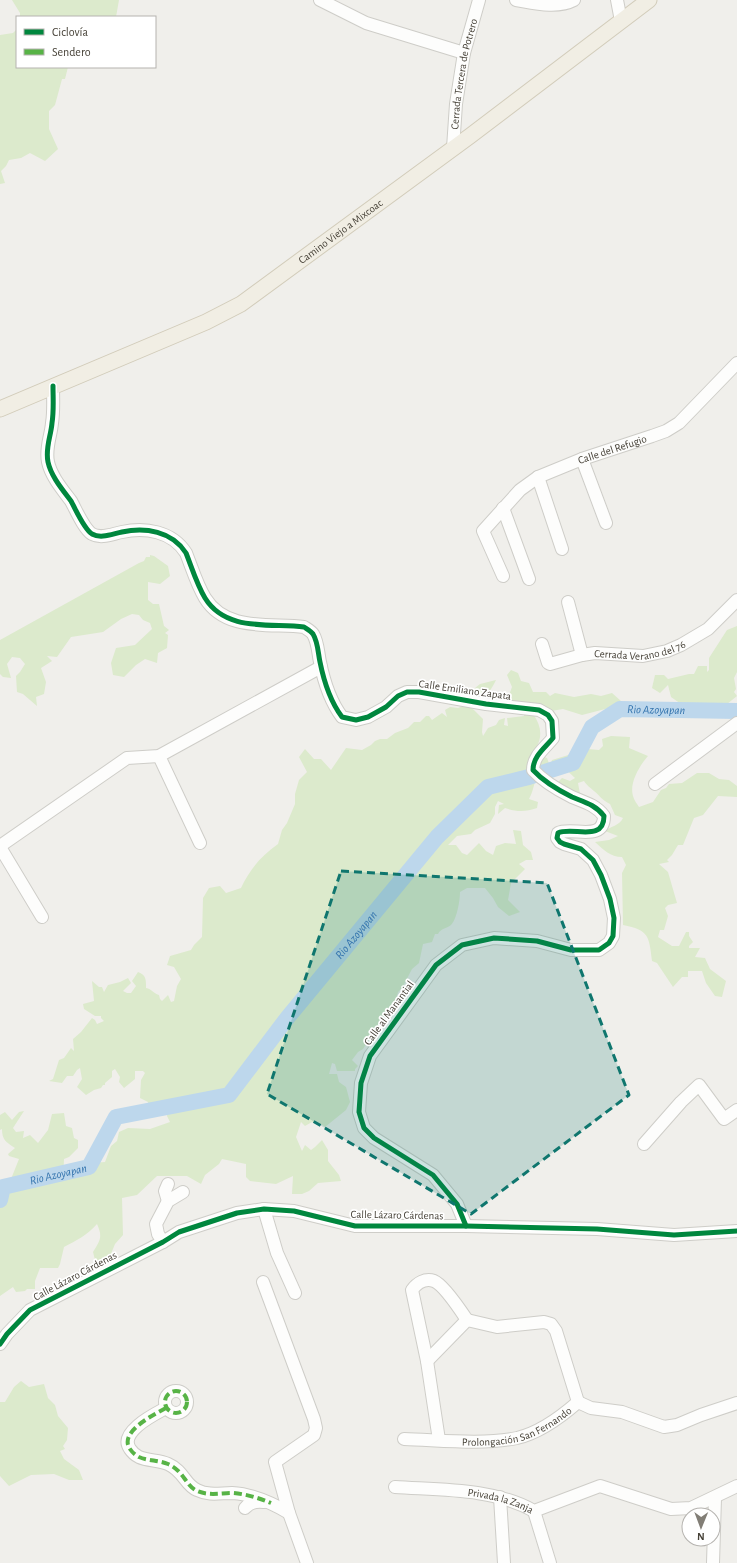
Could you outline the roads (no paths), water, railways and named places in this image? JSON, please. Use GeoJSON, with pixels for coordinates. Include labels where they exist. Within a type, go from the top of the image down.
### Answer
{"type":"FeatureCollection","features":[{"type":"Feature","properties":{"kind":"main road","name":"Camino Viejo a Mixcoac"},"geometry":{"type":"LineString","coordinates":[[0,410],[53,386],[206,322],[241,304],[453,148],[649,0]]}},
{"type":"Feature","properties":{"kind":"street"},"geometry":{"type":"LineString","coordinates":[[320,0],[366,23],[464,53]]}},
{"type":"Feature","properties":{"kind":"street","name":"Cerrada Tercera de Potrero"},"geometry":{"type":"LineString","coordinates":[[453,148],[455,117],[464,53],[479,0]]}},
{"type":"Feature","properties":{"kind":"street"},"geometry":{"type":"LineString","coordinates":[[516,0],[537,4],[560,4],[574,0]]}},
{"type":"Feature","properties":{"kind":"street"},"geometry":{"type":"LineString","coordinates":[[617,0],[621,21]]}},
{"type":"Feature","properties":{"kind":"street","name":"Calle del Refugio"},"geometry":{"type":"LineString","coordinates":[[503,576],[483,530],[520,490],[538,477],[582,459],[666,431],[679,423],[737,363]]}},
{"type":"Feature","properties":{"kind":"street","name":"Calle Emiliano Zapata"},"geometry":{"type":"LineString","coordinates":[[53,386],[52,422],[47,447],[48,464],[51,472],[88,530],[92,534],[102,536],[143,529],[164,535],[174,540],[183,548],[206,600],[219,613],[237,622],[255,625],[290,625],[309,629],[314,634],[328,691],[335,707],[342,717],[356,720],[368,717],[386,707],[398,696],[407,692],[419,692],[486,704],[539,710],[548,715],[552,721],[553,738],[533,764],[538,775],[558,790],[595,806],[604,816],[602,826],[597,830],[587,832],[563,830],[558,833],[557,838],[564,844],[581,849],[593,860],[601,875],[610,899],[614,918],[614,928]]}},
{"type":"Feature","properties":{"kind":"street"},"geometry":{"type":"LineString","coordinates":[[582,459],[606,523]]}},
{"type":"Feature","properties":{"kind":"street"},"geometry":{"type":"LineString","coordinates":[[538,477],[562,548]]}},
{"type":"Feature","properties":{"kind":"street"},"geometry":{"type":"LineString","coordinates":[[503,508],[529,579]]}},
{"type":"Feature","properties":{"kind":"street","name":"Cerrada Verano del 76"},"geometry":{"type":"LineString","coordinates":[[568,602],[579,651],[582,655],[595,653],[643,656],[667,651],[681,645],[708,629],[737,600]]}},
{"type":"Feature","properties":{"kind":"street"},"geometry":{"type":"LineString","coordinates":[[542,644],[548,663],[550,664],[582,655]]}},
{"type":"Feature","properties":{"kind":"street"},"geometry":{"type":"LineString","coordinates":[[42,916],[0,847],[127,758],[159,756],[321,667]]}},
{"type":"Feature","properties":{"kind":"street"},"geometry":{"type":"LineString","coordinates":[[655,784],[737,723]]}},
{"type":"Feature","properties":{"kind":"street"},"geometry":{"type":"LineString","coordinates":[[159,756],[200,843]]}},
{"type":"Feature","properties":{"kind":"street","name":"Calle al Manantial"},"geometry":{"type":"LineString","coordinates":[[466,1226],[457,1204],[432,1174],[374,1138],[364,1128],[359,1112],[361,1083],[370,1056],[436,965],[462,945],[494,938],[537,941],[571,950],[599,950],[609,943],[613,936],[614,928]]}},
{"type":"Feature","properties":{"kind":"street"},"geometry":{"type":"LineString","coordinates":[[644,1144],[681,1102],[699,1085],[724,1119],[737,1110]]}},
{"type":"Feature","properties":{"kind":"street"},"geometry":{"type":"LineString","coordinates":[[168,1184],[165,1191],[168,1201]]}},
{"type":"Feature","properties":{"kind":"street"},"geometry":{"type":"LineString","coordinates":[[163,1242],[158,1234],[156,1224],[168,1201],[183,1192]]}},
{"type":"Feature","properties":{"kind":"street"},"geometry":{"type":"LineString","coordinates":[[264,1209],[277,1253],[295,1293]]}},
{"type":"Feature","properties":{"kind":"street","name":"Calle Lázaro Cárdenas"},"geometry":{"type":"LineString","coordinates":[[0,1344],[7,1334],[30,1310],[163,1242],[179,1232],[237,1213],[264,1209],[294,1211],[355,1226],[597,1228],[674,1235],[737,1231]]}},
{"type":"Feature","properties":{"kind":"street"},"geometry":{"type":"LineString","coordinates":[[439,1440],[427,1361],[412,1290],[416,1284],[424,1280],[435,1281],[450,1297],[467,1320],[498,1327],[544,1322],[551,1324],[556,1331],[578,1402]]}},
{"type":"Feature","properties":{"kind":"street"},"geometry":{"type":"LineString","coordinates":[[263,1282],[316,1428],[314,1435],[275,1462],[289,1513],[307,1563]]}},
{"type":"Feature","properties":{"kind":"street"},"geometry":{"type":"LineString","coordinates":[[427,1361],[467,1320]]}},
{"type":"Feature","properties":{"kind":"street","name":"Prolongación San Fernando"},"geometry":{"type":"LineString","coordinates":[[404,1439],[492,1441],[519,1437],[549,1424],[567,1412],[578,1402],[591,1408],[622,1412],[664,1427],[677,1426],[737,1403]]}},
{"type":"Feature","properties":{"kind":"street"},"geometry":{"type":"LineString","coordinates":[[166,1408],[146,1420],[130,1433],[127,1441],[128,1447],[133,1453],[147,1460],[161,1461],[177,1468],[195,1490],[205,1494],[216,1495],[233,1493],[254,1497],[271,1502],[289,1513]]}},
{"type":"Feature","properties":{"kind":"street","name":"Privada la Zanja"},"geometry":{"type":"LineString","coordinates":[[395,1487],[454,1491],[500,1497],[521,1503],[534,1510],[600,1486],[671,1510],[691,1508],[715,1498],[737,1486]]}},
{"type":"Feature","properties":{"kind":"street"},"geometry":{"type":"LineString","coordinates":[[500,1497],[504,1563]]}},
{"type":"Feature","properties":{"kind":"street"},"geometry":{"type":"LineString","coordinates":[[713,1563],[715,1498]]}},
{"type":"Feature","properties":{"kind":"street"},"geometry":{"type":"LineString","coordinates":[[245,1508],[248,1504],[271,1502]]}},
{"type":"Feature","properties":{"kind":"street"},"geometry":{"type":"LineString","coordinates":[[534,1510],[550,1563]]}},
{"type":"Feature","properties":{"kind":"waterway","name":"Rio Azoyapan"},"geometry":{"type":"LineString","coordinates":[[0,1200],[3,1187],[89,1167],[116,1117],[229,1095],[288,1017],[437,837],[488,787],[529,777],[573,763],[592,727],[620,709],[737,711]]}}]}
